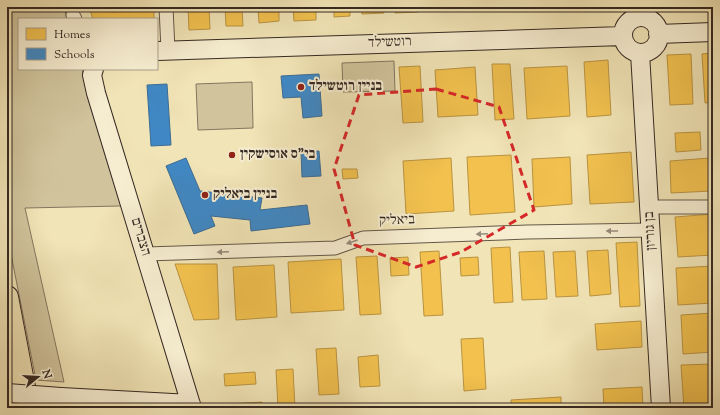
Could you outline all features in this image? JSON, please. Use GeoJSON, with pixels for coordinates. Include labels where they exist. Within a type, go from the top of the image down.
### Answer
{"type":"FeatureCollection","features":[{"type":"Feature","properties":{"kind":"highway"},"geometry":{"type":"LineString","coordinates":[[7,297],[28,408]]}},
{"type":"Feature","properties":{"kind":"street"},"geometry":{"type":"LineString","coordinates":[[162,50],[166,7]]}},
{"type":"Feature","properties":{"kind":"street"},"geometry":{"type":"LineString","coordinates":[[638,12],[643,18],[650,20],[655,25],[658,34],[657,43],[653,48],[648,52],[640,53],[631,51],[626,45],[623,36],[627,23],[632,20],[638,12]]}},
{"type":"Feature","properties":{"kind":"street"},"geometry":{"type":"LineString","coordinates":[[658,34],[713,32]]}},
{"type":"Feature","properties":{"kind":"street","name":"רוטשילד"},"geometry":{"type":"LineString","coordinates":[[162,50],[623,36]]}},
{"type":"Feature","properties":{"kind":"street","name":"בן גוריון"},"geometry":{"type":"LineString","coordinates":[[640,53],[661,408]]}},
{"type":"Feature","properties":{"kind":"street","name":"הצברים"},"geometry":{"type":"LineString","coordinates":[[93,70],[96,93],[192,406]]}},
{"type":"Feature","properties":{"kind":"street"},"geometry":{"type":"LineString","coordinates":[[649,207],[713,207]]}},
{"type":"Feature","properties":{"kind":"street","name":"ביאליק"},"geometry":{"type":"LineString","coordinates":[[146,254],[335,248],[363,238],[534,232],[651,230]]}},
{"type":"Feature","properties":{"kind":"street"},"geometry":{"type":"LineString","coordinates":[[7,393],[192,406]]}},
{"type":"Feature","properties":{"kind":"highlighted area"},"geometry":{"type":"Polygon","coordinates":[[[436,89],[499,107],[534,210],[461,252],[416,267],[355,245],[334,169],[359,95],[436,89]]]}},
{"type":"Feature","properties":{"kind":"shaded area"},"geometry":{"type":"Polygon","coordinates":[[[7,7],[64,7],[67,18],[18,18],[18,70],[82,70],[121,206],[25,208],[64,382],[36,380],[7,234],[7,7]]]}},
{"type":"Feature","properties":{"kind":"shaded area"},"geometry":{"type":"Polygon","coordinates":[[[394,61],[395,91],[343,92],[342,63],[394,61]]]}},
{"type":"Feature","properties":{"kind":"shaded area"},"geometry":{"type":"Polygon","coordinates":[[[252,82],[253,128],[198,130],[196,84],[252,82]]]}},
{"type":"Feature","properties":{"kind":"building: Homes"},"geometry":{"type":"Polygon","coordinates":[[[89,7],[106,7],[106,11],[114,12],[139,7],[154,10],[154,18],[93,18],[89,7]]]}},
{"type":"Feature","properties":{"kind":"building: Homes"},"geometry":{"type":"Polygon","coordinates":[[[188,7],[209,7],[210,29],[189,30],[188,7]]]}},
{"type":"Feature","properties":{"kind":"building: Homes"},"geometry":{"type":"Polygon","coordinates":[[[225,7],[242,7],[243,26],[226,26],[225,7]]]}},
{"type":"Feature","properties":{"kind":"building: Homes"},"geometry":{"type":"Polygon","coordinates":[[[258,7],[279,7],[279,21],[259,23],[258,7]]]}},
{"type":"Feature","properties":{"kind":"building: Homes"},"geometry":{"type":"Polygon","coordinates":[[[293,7],[316,7],[316,20],[294,21],[293,7]]]}},
{"type":"Feature","properties":{"kind":"building: Homes"},"geometry":{"type":"Polygon","coordinates":[[[334,7],[350,7],[350,16],[334,17],[334,7]]]}},
{"type":"Feature","properties":{"kind":"building: Homes"},"geometry":{"type":"Polygon","coordinates":[[[361,7],[383,7],[384,13],[362,14],[361,7]]]}},
{"type":"Feature","properties":{"kind":"building: Homes"},"geometry":{"type":"Polygon","coordinates":[[[395,7],[417,7],[418,12],[395,13],[395,7]]]}},
{"type":"Feature","properties":{"kind":"building: Homes"},"geometry":{"type":"Polygon","coordinates":[[[435,7],[473,7],[473,8],[435,10],[435,7]]]}},
{"type":"Feature","properties":{"kind":"building: Homes"},"geometry":{"type":"Polygon","coordinates":[[[534,7],[563,7],[563,8],[534,10],[534,7]]]}},
{"type":"Feature","properties":{"kind":"building: Homes"},"geometry":{"type":"Polygon","coordinates":[[[606,7],[626,7],[626,9],[606,10],[606,7]]]}},
{"type":"Feature","properties":{"kind":"building: Homes"},"geometry":{"type":"Polygon","coordinates":[[[713,53],[713,102],[705,103],[702,54],[713,53]]]}},
{"type":"Feature","properties":{"kind":"building: Homes"},"geometry":{"type":"Polygon","coordinates":[[[691,54],[693,104],[670,105],[667,55],[691,54]]]}},
{"type":"Feature","properties":{"kind":"building: Homes"},"geometry":{"type":"Polygon","coordinates":[[[608,60],[611,115],[587,117],[584,62],[608,60]]]}},
{"type":"Feature","properties":{"kind":"building: Homes"},"geometry":{"type":"Polygon","coordinates":[[[492,64],[510,64],[514,119],[495,120],[492,64]]]}},
{"type":"Feature","properties":{"kind":"building: Homes"},"geometry":{"type":"Polygon","coordinates":[[[420,66],[423,122],[403,123],[399,67],[420,66]]]}},
{"type":"Feature","properties":{"kind":"building: Homes"},"geometry":{"type":"Polygon","coordinates":[[[567,66],[570,116],[527,119],[524,68],[567,66]]]}},
{"type":"Feature","properties":{"kind":"building: Homes"},"geometry":{"type":"Polygon","coordinates":[[[475,67],[478,115],[438,117],[435,70],[475,67]]]}},
{"type":"Feature","properties":{"kind":"building: Homes"},"geometry":{"type":"Polygon","coordinates":[[[700,132],[701,150],[676,152],[675,133],[700,132]]]}},
{"type":"Feature","properties":{"kind":"building: Homes"},"geometry":{"type":"Polygon","coordinates":[[[631,152],[634,202],[590,204],[587,155],[631,152]]]}},
{"type":"Feature","properties":{"kind":"building: Homes"},"geometry":{"type":"Polygon","coordinates":[[[511,155],[515,212],[470,215],[467,157],[511,155]]]}},
{"type":"Feature","properties":{"kind":"building: Homes"},"geometry":{"type":"Polygon","coordinates":[[[570,157],[572,204],[534,207],[532,159],[570,157]]]}},
{"type":"Feature","properties":{"kind":"building: Homes"},"geometry":{"type":"Polygon","coordinates":[[[451,158],[454,211],[406,214],[403,161],[451,158]]]}},
{"type":"Feature","properties":{"kind":"building: Homes"},"geometry":{"type":"Polygon","coordinates":[[[710,158],[712,191],[671,193],[670,161],[710,158]]]}},
{"type":"Feature","properties":{"kind":"building: Homes"},"geometry":{"type":"Polygon","coordinates":[[[342,169],[357,169],[358,178],[343,179],[342,169]]]}},
{"type":"Feature","properties":{"kind":"building: Homes"},"geometry":{"type":"Polygon","coordinates":[[[713,214],[713,255],[678,257],[675,217],[713,214]]]}},
{"type":"Feature","properties":{"kind":"building: Homes"},"geometry":{"type":"Polygon","coordinates":[[[637,242],[640,306],[620,307],[616,243],[637,242]]]}},
{"type":"Feature","properties":{"kind":"building: Homes"},"geometry":{"type":"Polygon","coordinates":[[[510,247],[513,302],[494,303],[491,248],[510,247]]]}},
{"type":"Feature","properties":{"kind":"building: Homes"},"geometry":{"type":"Polygon","coordinates":[[[608,250],[611,294],[590,296],[587,251],[608,250]]]}},
{"type":"Feature","properties":{"kind":"building: Homes"},"geometry":{"type":"Polygon","coordinates":[[[439,251],[443,315],[424,316],[420,252],[439,251]]]}},
{"type":"Feature","properties":{"kind":"building: Homes"},"geometry":{"type":"Polygon","coordinates":[[[544,251],[547,299],[522,300],[519,252],[544,251]]]}},
{"type":"Feature","properties":{"kind":"building: Homes"},"geometry":{"type":"Polygon","coordinates":[[[575,251],[578,296],[556,297],[553,252],[575,251]]]}},
{"type":"Feature","properties":{"kind":"building: Homes"},"geometry":{"type":"Polygon","coordinates":[[[377,256],[381,314],[360,315],[356,257],[377,256]]]}},
{"type":"Feature","properties":{"kind":"building: Homes"},"geometry":{"type":"Polygon","coordinates":[[[408,257],[409,275],[391,276],[390,258],[408,257]]]}},
{"type":"Feature","properties":{"kind":"building: Homes"},"geometry":{"type":"Polygon","coordinates":[[[478,257],[479,275],[461,276],[460,258],[478,257]]]}},
{"type":"Feature","properties":{"kind":"building: Homes"},"geometry":{"type":"Polygon","coordinates":[[[341,259],[344,310],[291,313],[288,262],[341,259]]]}},
{"type":"Feature","properties":{"kind":"building: Homes"},"geometry":{"type":"Polygon","coordinates":[[[175,264],[217,264],[219,319],[194,320],[175,264]]]}},
{"type":"Feature","properties":{"kind":"building: Homes"},"geometry":{"type":"Polygon","coordinates":[[[274,265],[277,317],[236,320],[233,267],[274,265]]]}},
{"type":"Feature","properties":{"kind":"building: Homes"},"geometry":{"type":"Polygon","coordinates":[[[713,266],[713,303],[678,305],[676,268],[713,266]]]}},
{"type":"Feature","properties":{"kind":"building: Homes"},"geometry":{"type":"Polygon","coordinates":[[[713,313],[713,352],[683,354],[681,315],[713,313]]]}},
{"type":"Feature","properties":{"kind":"building: Homes"},"geometry":{"type":"Polygon","coordinates":[[[641,321],[642,347],[597,350],[595,324],[641,321]]]}},
{"type":"Feature","properties":{"kind":"building: Homes"},"geometry":{"type":"Polygon","coordinates":[[[483,338],[486,389],[464,391],[461,339],[483,338]]]}},
{"type":"Feature","properties":{"kind":"building: Homes"},"geometry":{"type":"Polygon","coordinates":[[[336,348],[339,394],[319,395],[316,349],[336,348]]]}},
{"type":"Feature","properties":{"kind":"building: Homes"},"geometry":{"type":"Polygon","coordinates":[[[378,355],[380,386],[360,387],[358,357],[378,355]]]}},
{"type":"Feature","properties":{"kind":"building: Homes"},"geometry":{"type":"Polygon","coordinates":[[[713,364],[713,408],[684,408],[681,365],[713,364]]]}},
{"type":"Feature","properties":{"kind":"building: Homes"},"geometry":{"type":"Polygon","coordinates":[[[293,369],[295,408],[278,408],[276,370],[293,369]]]}},
{"type":"Feature","properties":{"kind":"building: Homes"},"geometry":{"type":"Polygon","coordinates":[[[255,372],[256,384],[225,386],[224,374],[255,372]]]}},
{"type":"Feature","properties":{"kind":"building: Homes"},"geometry":{"type":"Polygon","coordinates":[[[642,387],[643,408],[604,408],[603,389],[642,387]]]}},
{"type":"Feature","properties":{"kind":"building: Homes"},"geometry":{"type":"Polygon","coordinates":[[[561,397],[561,408],[512,408],[511,400],[561,397]]]}},
{"type":"Feature","properties":{"kind":"building: Homes"},"geometry":{"type":"Polygon","coordinates":[[[262,402],[263,408],[228,408],[227,404],[262,402]]]}},
{"type":"Feature","properties":{"kind":"building: Schools","name":"בניין רוטשילד"},"geometry":{"type":"Polygon","coordinates":[[[319,74],[322,116],[303,118],[301,97],[283,98],[281,76],[319,74]]]}},
{"type":"Feature","properties":{"kind":"building: Schools"},"geometry":{"type":"Polygon","coordinates":[[[167,84],[171,145],[151,146],[147,85],[167,84]]]}},
{"type":"Feature","properties":{"kind":"building: Schools"},"geometry":{"type":"Polygon","coordinates":[[[319,151],[321,176],[302,177],[301,152],[319,151]]]}},
{"type":"Feature","properties":{"kind":"building: Schools","name":"בניין ביאליק"},"geometry":{"type":"Polygon","coordinates":[[[186,158],[200,191],[262,198],[260,210],[307,205],[310,224],[251,231],[250,220],[211,216],[215,226],[194,234],[166,166],[186,158]]]}},
{"type":"Feature","properties":{"kind":"place","name":"בניין רוטשילד"},"geometry":{"type":"Point","coordinates":[301,87]}},
{"type":"Feature","properties":{"kind":"place","name":"בי\"ס אוסישקין"},"geometry":{"type":"Point","coordinates":[232,155]}},
{"type":"Feature","properties":{"kind":"place","name":"בניין ביאליק"},"geometry":{"type":"Point","coordinates":[205,195]}}]}
